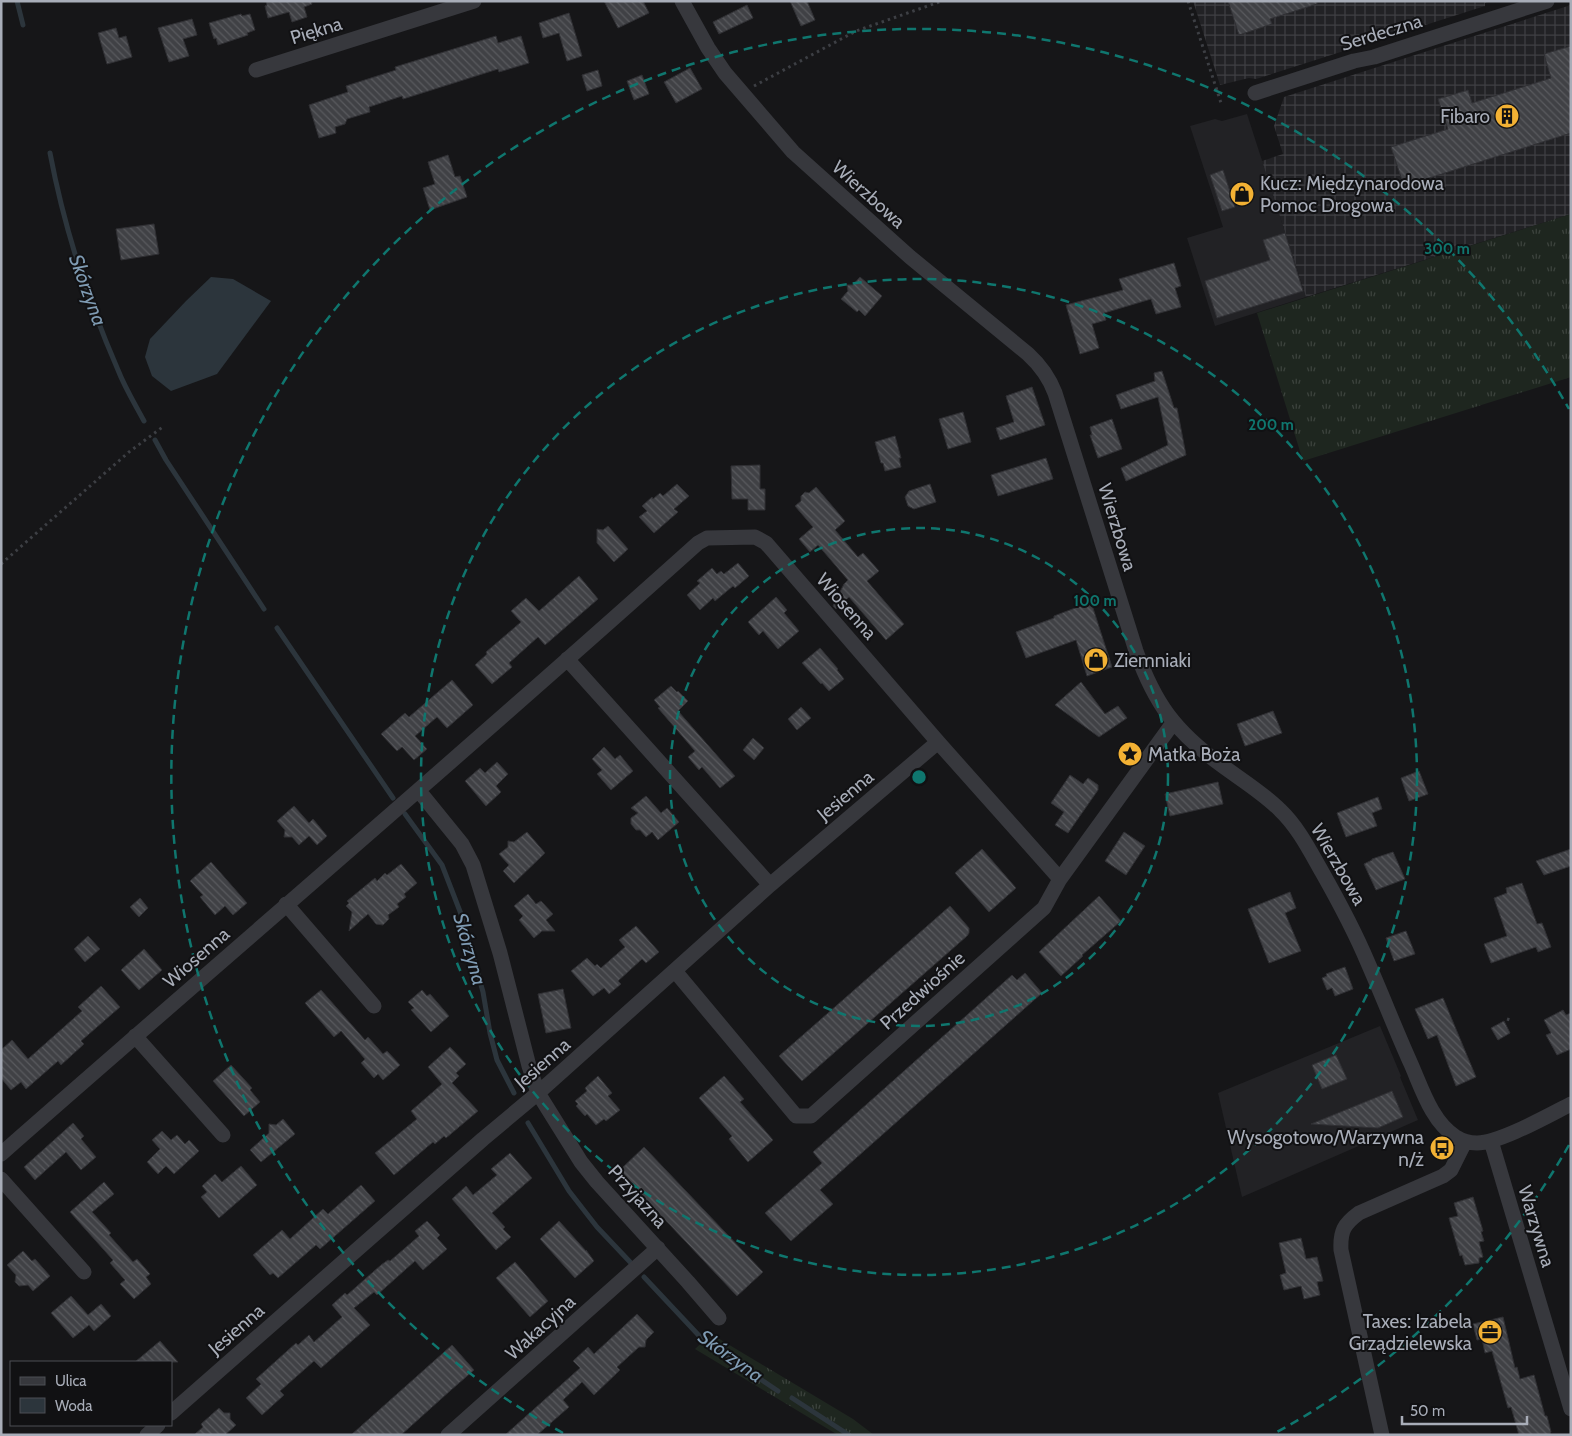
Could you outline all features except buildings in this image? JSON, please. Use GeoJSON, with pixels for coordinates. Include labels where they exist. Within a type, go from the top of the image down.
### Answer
{"type":"FeatureCollection","features":[{"type":"Feature","properties":{"kind":"street","name":"Piękna"},"geometry":{"type":"LineString","coordinates":[[256,70],[474,1]]}},
{"type":"Feature","properties":{"kind":"street","name":"Wierzbowa"},"geometry":{"type":"LineString","coordinates":[[682,1],[708,48],[725,73],[793,152],[910,257],[1028,354],[1047,376],[1055,393],[1136,652],[1145,678],[1157,700],[1173,723],[1218,763],[1281,810],[1291,822],[1353,927],[1397,1033],[1434,1113],[1450,1133],[1465,1142]]}},
{"type":"Feature","properties":{"kind":"street","name":"Serdeczna"},"geometry":{"type":"LineString","coordinates":[[1255,93],[1547,1]]}},
{"type":"Feature","properties":{"kind":"street","name":"Wiosenna"},"geometry":{"type":"LineString","coordinates":[[1,1154],[286,904],[419,791],[698,543],[707,538],[756,537],[766,543],[938,742],[1060,879]]}},
{"type":"Feature","properties":{"kind":"street"},"geometry":{"type":"LineString","coordinates":[[567,659],[770,885]]}},
{"type":"Feature","properties":{"kind":"street","name":"Przedwiośnie"},"geometry":{"type":"LineString","coordinates":[[675,972],[796,1116],[810,1116],[1044,908],[1060,879],[1173,723]]}},
{"type":"Feature","properties":{"kind":"street","name":"Jesienna"},"geometry":{"type":"LineString","coordinates":[[172,1412],[675,972],[770,885],[938,742]]}},
{"type":"Feature","properties":{"kind":"street"},"geometry":{"type":"LineString","coordinates":[[419,791],[462,844],[473,865],[500,953],[529,1066],[538,1092]]}},
{"type":"Feature","properties":{"kind":"street"},"geometry":{"type":"LineString","coordinates":[[286,904],[374,1006]]}},
{"type":"Feature","properties":{"kind":"street"},"geometry":{"type":"LineString","coordinates":[[135,1036],[223,1136]]}},
{"type":"Feature","properties":{"kind":"street","name":"Przyjazna"},"geometry":{"type":"LineString","coordinates":[[538,1092],[581,1162],[597,1182],[719,1318]]}},
{"type":"Feature","properties":{"kind":"street"},"geometry":{"type":"LineString","coordinates":[[1382,1435],[1341,1250],[1343,1229],[1349,1220],[1359,1213],[1443,1176],[1451,1170],[1465,1142],[1491,1141],[1571,1104]]}},
{"type":"Feature","properties":{"kind":"street","name":"Warzywna"},"geometry":{"type":"LineString","coordinates":[[1491,1141],[1571,1409]]}},
{"type":"Feature","properties":{"kind":"street"},"geometry":{"type":"LineString","coordinates":[[1,1179],[84,1272]]}},
{"type":"Feature","properties":{"kind":"street","name":"Wakacyjna"},"geometry":{"type":"LineString","coordinates":[[448,1435],[658,1248]]}},
{"type":"Feature","properties":{"kind":"street"},"geometry":{"type":"LineString","coordinates":[[147,1435],[157,1426]]}},
{"type":"Feature","properties":{"kind":"path"},"geometry":{"type":"LineString","coordinates":[[752,87],[856,31],[942,1]]}},
{"type":"Feature","properties":{"kind":"path"},"geometry":{"type":"LineString","coordinates":[[1188,1],[1221,103]]}},
{"type":"Feature","properties":{"kind":"path"},"geometry":{"type":"LineString","coordinates":[[1,564],[129,452],[164,426]]}},
{"type":"Feature","properties":{"kind":"path"},"geometry":{"type":"LineString","coordinates":[[1507,1019],[1513,1021]]}},
{"type":"Feature","properties":{"kind":"shaded area"},"geometry":{"type":"Polygon","coordinates":[[[1193,1],[1492,1],[1485,3],[1485,6],[1256,79],[1249,78],[1220,85],[1193,1]]]}},
{"type":"Feature","properties":{"kind":"shaded area","name":"Fibaro"},"geometry":{"type":"Polygon","coordinates":[[[1571,5],[1571,214],[1306,297],[1262,161],[1283,154],[1274,126],[1284,97],[1571,5]]]}},
{"type":"Feature","properties":{"kind":"shaded area","name":"Kucz: Międzynarodowa Pomoc Drogowa"},"geometry":{"type":"Polygon","coordinates":[[[1247,114],[1306,297],[1215,326],[1187,238],[1223,227],[1190,126],[1215,119],[1222,121],[1247,114]]]}},
{"type":"Feature","properties":{"kind":"shaded area"},"geometry":{"type":"Polygon","coordinates":[[[1380,1026],[1418,1120],[1242,1197],[1218,1093],[1380,1026]]]}},
{"type":"Feature","properties":{"kind":"green space"},"geometry":{"type":"Polygon","coordinates":[[[1571,214],[1571,377],[1303,461],[1257,313],[1571,214]]]}},
{"type":"Feature","properties":{"kind":"green space"},"geometry":{"type":"Polygon","coordinates":[[[711,1334],[853,1419],[874,1435],[838,1435],[695,1349],[711,1334]]]}},
{"type":"Feature","properties":{"kind":"water"},"geometry":{"type":"Polygon","coordinates":[[[211,277],[233,279],[271,301],[217,374],[171,391],[152,376],[145,357],[150,339],[211,277]]]}},
{"type":"Feature","properties":{"kind":"waterway","name":"Skórzyna"},"geometry":{"type":"LineString","coordinates":[[17,1],[23,25]]}},
{"type":"Feature","properties":{"kind":"waterway","name":"Skórzyna"},"geometry":{"type":"LineString","coordinates":[[50,153],[62,208],[87,291],[121,377],[144,421]]}},
{"type":"Feature","properties":{"kind":"waterway","name":"Skórzyna"},"geometry":{"type":"LineString","coordinates":[[155,440],[166,460],[264,609]]}},
{"type":"Feature","properties":{"kind":"waterway","name":"Skórzyna"},"geometry":{"type":"LineString","coordinates":[[277,628],[393,798]]}},
{"type":"Feature","properties":{"kind":"waterway","name":"Skórzyna"},"geometry":{"type":"LineString","coordinates":[[405,814],[442,865],[461,914],[483,992],[497,1060],[514,1093]]}},
{"type":"Feature","properties":{"kind":"waterway","name":"Skórzyna"},"geometry":{"type":"LineString","coordinates":[[528,1123],[569,1191],[597,1227],[631,1263]]}},
{"type":"Feature","properties":{"kind":"waterway","name":"Skórzyna"},"geometry":{"type":"LineString","coordinates":[[644,1277],[705,1342],[778,1391]]}},
{"type":"Feature","properties":{"kind":"waterway","name":"Skórzyna"},"geometry":{"type":"LineString","coordinates":[[792,1398],[849,1435]]}},
{"type":"Feature","properties":{"kind":"place","name":"Fibaro"},"geometry":{"type":"Point","coordinates":[1507,116]}},
{"type":"Feature","properties":{"kind":"place","name":"Kucz: Międzynarodowa Pomoc Drogowa"},"geometry":{"type":"Point","coordinates":[1242,194]}},
{"type":"Feature","properties":{"kind":"place","name":"Ziemniaki"},"geometry":{"type":"Point","coordinates":[1096,660]}},
{"type":"Feature","properties":{"kind":"place","name":"Matka Boża"},"geometry":{"type":"Point","coordinates":[1130,754]}},
{"type":"Feature","properties":{"kind":"place","name":"Wysogotowo/Warzywna n/ż"},"geometry":{"type":"Point","coordinates":[1442,1148]}},
{"type":"Feature","properties":{"kind":"place","name":"Taxes: Izabela Grządzielewska"},"geometry":{"type":"Point","coordinates":[1490,1332]}}]}
